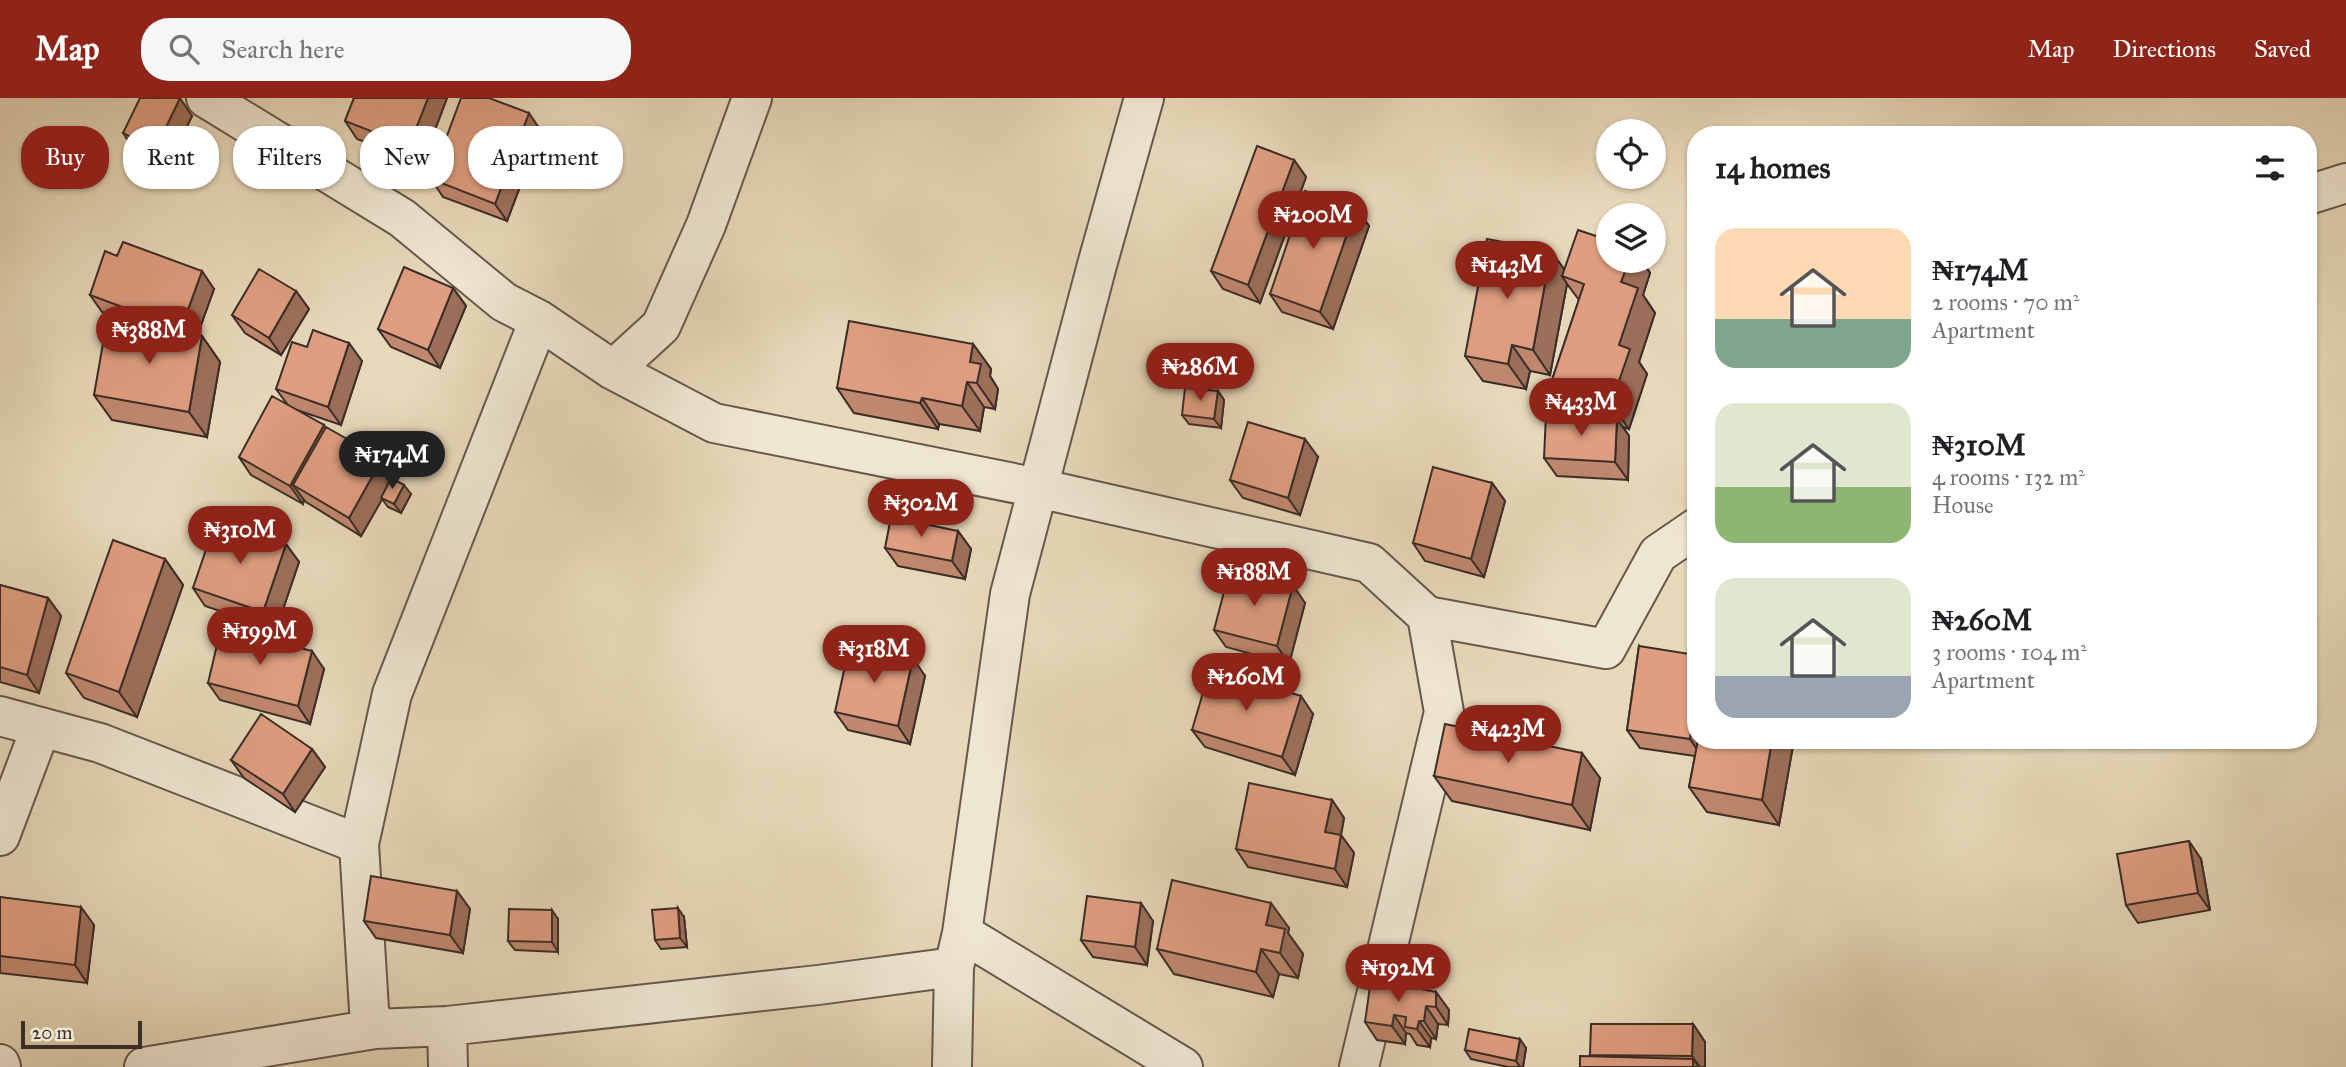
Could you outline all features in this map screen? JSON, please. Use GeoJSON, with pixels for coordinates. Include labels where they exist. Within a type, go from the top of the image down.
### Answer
{"type":"FeatureCollection","features":[{"type":"Feature","properties":{"kind":"street"},"geometry":{"type":"LineString","coordinates":[[206,98],[402,218],[504,302],[539,320],[613,370],[714,423],[777,438],[1038,488],[1369,563],[1427,616],[1606,649],[1657,554],[1687,534]]}},
{"type":"Feature","properties":{"kind":"street"},"geometry":{"type":"LineString","coordinates":[[613,370],[660,326],[706,225],[752,98]]}},
{"type":"Feature","properties":{"kind":"street"},"geometry":{"type":"LineString","coordinates":[[952,1067],[958,950],[1010,594],[1144,98]]}},
{"type":"Feature","properties":{"kind":"street"},"geometry":{"type":"LineString","coordinates":[[2317,192],[2346,183]]}},
{"type":"Feature","properties":{"kind":"street"},"geometry":{"type":"LineString","coordinates":[[375,1029],[369,1010],[359,844],[392,694],[539,320]]}},
{"type":"Feature","properties":{"kind":"street"},"geometry":{"type":"LineString","coordinates":[[1359,1067],[1444,712],[1427,616]]}},
{"type":"Feature","properties":{"kind":"street"},"geometry":{"type":"LineString","coordinates":[[0,716],[100,743],[359,844]]}},
{"type":"Feature","properties":{"kind":"street"},"geometry":{"type":"LineString","coordinates":[[0,836],[41,727]]}},
{"type":"Feature","properties":{"kind":"street"},"geometry":{"type":"LineString","coordinates":[[144,1067],[375,1029],[447,1026],[818,985],[958,950],[1183,1067]]}},
{"type":"Feature","properties":{"kind":"street"},"geometry":{"type":"LineString","coordinates":[[447,1026],[448,1067]]}},
{"type":"Feature","properties":{"kind":"building"},"geometry":{"type":"Polygon","coordinates":[[[140,98],[180,98],[167,126],[126,126],[140,98]]]}},
{"type":"Feature","properties":{"kind":"building"},"geometry":{"type":"Polygon","coordinates":[[[354,98],[428,98],[417,126],[360,127],[345,121],[354,98]]]}},
{"type":"Feature","properties":{"kind":"building"},"geometry":{"type":"Polygon","coordinates":[[[461,98],[489,98],[529,113],[524,126],[468,126],[468,189],[501,189],[495,204],[454,188],[454,126],[451,126],[461,98]]]}},
{"type":"Feature","properties":{"kind":"building"},"geometry":{"type":"Polygon","coordinates":[[[1257,146],[1294,160],[1248,285],[1211,271],[1257,146]]]}},
{"type":"Feature","properties":{"kind":"building"},"geometry":{"type":"Polygon","coordinates":[[[1305,191],[1356,208],[1320,312],[1270,294],[1305,191]]]}},
{"type":"Feature","properties":{"kind":"building"},"geometry":{"type":"Polygon","coordinates":[[[1578,230],[1596,236],[1596,273],[1624,273],[1621,282],[1638,288],[1619,345],[1630,349],[1611,404],[1551,383],[1584,284],[1562,276],[1578,230]]]}},
{"type":"Feature","properties":{"kind":"building"},"geometry":{"type":"Polygon","coordinates":[[[1487,239],[1551,251],[1533,350],[1512,345],[1508,364],[1465,356],[1487,239]]]}},
{"type":"Feature","properties":{"kind":"building"},"geometry":{"type":"Polygon","coordinates":[[[123,242],[202,271],[181,329],[90,295],[105,251],[117,256],[123,242]]]}},
{"type":"Feature","properties":{"kind":"building"},"geometry":{"type":"Polygon","coordinates":[[[404,267],[453,288],[428,350],[378,329],[404,267]]]}},
{"type":"Feature","properties":{"kind":"building"},"geometry":{"type":"Polygon","coordinates":[[[259,269],[296,291],[269,338],[232,315],[259,269]]]}},
{"type":"Feature","properties":{"kind":"building"},"geometry":{"type":"Polygon","coordinates":[[[119,321],[202,336],[189,412],[94,395],[105,332],[117,334],[119,321]]]}},
{"type":"Feature","properties":{"kind":"building"},"geometry":{"type":"Polygon","coordinates":[[[849,321],[973,344],[970,362],[981,364],[977,383],[967,382],[962,406],[922,398],[920,403],[837,388],[849,321]]]}},
{"type":"Feature","properties":{"kind":"building"},"geometry":{"type":"Polygon","coordinates":[[[313,330],[349,343],[328,407],[276,389],[292,342],[307,347],[313,330]]]}},
{"type":"Feature","properties":{"kind":"building"},"geometry":{"type":"Polygon","coordinates":[[[1185,388],[1218,391],[1214,419],[1182,415],[1185,388]]]}},
{"type":"Feature","properties":{"kind":"building"},"geometry":{"type":"Polygon","coordinates":[[[272,396],[324,425],[290,486],[239,457],[272,396]]]}},
{"type":"Feature","properties":{"kind":"building"},"geometry":{"type":"Polygon","coordinates":[[[1546,415],[1617,419],[1615,462],[1544,458],[1546,415]]]}},
{"type":"Feature","properties":{"kind":"building"},"geometry":{"type":"Polygon","coordinates":[[[1248,422],[1305,439],[1288,498],[1230,480],[1248,422]]]}},
{"type":"Feature","properties":{"kind":"building"},"geometry":{"type":"Polygon","coordinates":[[[326,427],[382,459],[349,518],[293,485],[326,427]]]}},
{"type":"Feature","properties":{"kind":"building"},"geometry":{"type":"Polygon","coordinates":[[[1433,467],[1492,483],[1471,559],[1413,543],[1433,467]]]}},
{"type":"Feature","properties":{"kind":"building"},"geometry":{"type":"Polygon","coordinates":[[[391,478],[404,485],[394,504],[381,498],[391,478]]]}},
{"type":"Feature","properties":{"kind":"building"},"geometry":{"type":"Polygon","coordinates":[[[891,517],[958,531],[952,561],[885,548],[891,517]]]}},
{"type":"Feature","properties":{"kind":"building"},"geometry":{"type":"Polygon","coordinates":[[[216,520],[286,544],[263,612],[193,588],[216,520]]]}},
{"type":"Feature","properties":{"kind":"building"},"geometry":{"type":"Polygon","coordinates":[[[113,540],[165,559],[119,692],[66,673],[113,540]]]}},
{"type":"Feature","properties":{"kind":"building"},"geometry":{"type":"Polygon","coordinates":[[[1230,569],[1293,585],[1277,646],[1214,630],[1230,569]]]}},
{"type":"Feature","properties":{"kind":"building"},"geometry":{"type":"Polygon","coordinates":[[[0,585],[48,598],[27,675],[0,667],[0,585]]]}},
{"type":"Feature","properties":{"kind":"building"},"geometry":{"type":"Polygon","coordinates":[[[221,628],[312,651],[298,706],[208,683],[221,628]]]}},
{"type":"Feature","properties":{"kind":"building"},"geometry":{"type":"Polygon","coordinates":[[[850,643],[913,658],[898,726],[835,712],[850,643]]]}},
{"type":"Feature","properties":{"kind":"building"},"geometry":{"type":"Polygon","coordinates":[[[1639,646],[1687,654],[1687,739],[1627,730],[1639,646]]]}},
{"type":"Feature","properties":{"kind":"building"},"geometry":{"type":"Polygon","coordinates":[[[1210,669],[1301,696],[1282,757],[1192,730],[1210,669]]]}},
{"type":"Feature","properties":{"kind":"building"},"geometry":{"type":"Polygon","coordinates":[[[261,714],[312,749],[283,794],[231,760],[261,714]]]}},
{"type":"Feature","properties":{"kind":"building"},"geometry":{"type":"Polygon","coordinates":[[[1445,724],[1582,753],[1572,805],[1434,776],[1445,724]]]}},
{"type":"Feature","properties":{"kind":"building"},"geometry":{"type":"Polygon","coordinates":[[[1696,749],[1770,749],[1762,800],[1689,787],[1696,749]]]}},
{"type":"Feature","properties":{"kind":"building"},"geometry":{"type":"Polygon","coordinates":[[[1249,783],[1332,800],[1325,832],[1341,835],[1335,869],[1236,849],[1249,783]]]}},
{"type":"Feature","properties":{"kind":"building"},"geometry":{"type":"Polygon","coordinates":[[[2189,841],[2198,893],[2126,905],[2117,854],[2189,841]]]}},
{"type":"Feature","properties":{"kind":"building"},"geometry":{"type":"Polygon","coordinates":[[[371,876],[457,891],[450,935],[364,921],[371,876]]]}},
{"type":"Feature","properties":{"kind":"building"},"geometry":{"type":"Polygon","coordinates":[[[1172,880],[1271,903],[1266,925],[1285,929],[1280,953],[1261,949],[1256,972],[1157,949],[1172,880]]]}},
{"type":"Feature","properties":{"kind":"building"},"geometry":{"type":"Polygon","coordinates":[[[1087,896],[1141,903],[1135,947],[1081,940],[1087,896]]]}},
{"type":"Feature","properties":{"kind":"building"},"geometry":{"type":"Polygon","coordinates":[[[0,897],[81,907],[75,965],[0,956],[0,897]]]}},
{"type":"Feature","properties":{"kind":"building"},"geometry":{"type":"Polygon","coordinates":[[[678,908],[680,938],[655,940],[652,910],[678,908]]]}},
{"type":"Feature","properties":{"kind":"building"},"geometry":{"type":"Polygon","coordinates":[[[509,909],[552,910],[552,942],[508,941],[509,909]]]}},
{"type":"Feature","properties":{"kind":"building"},"geometry":{"type":"Polygon","coordinates":[[[1371,979],[1436,992],[1436,1007],[1426,1006],[1424,1021],[1419,1021],[1417,1029],[1405,1027],[1406,1017],[1394,1015],[1392,1026],[1365,1022],[1371,979]]]}},
{"type":"Feature","properties":{"kind":"building"},"geometry":{"type":"Polygon","coordinates":[[[1591,1024],[1693,1024],[1692,1056],[1590,1055],[1591,1024]]]}},
{"type":"Feature","properties":{"kind":"building"},"geometry":{"type":"Polygon","coordinates":[[[1469,1029],[1520,1039],[1516,1061],[1465,1050],[1469,1029]]]}},
{"type":"Feature","properties":{"kind":"building"},"geometry":{"type":"Polygon","coordinates":[[[1580,1056],[1693,1059],[1693,1067],[1580,1067],[1580,1056]]]}}]}
